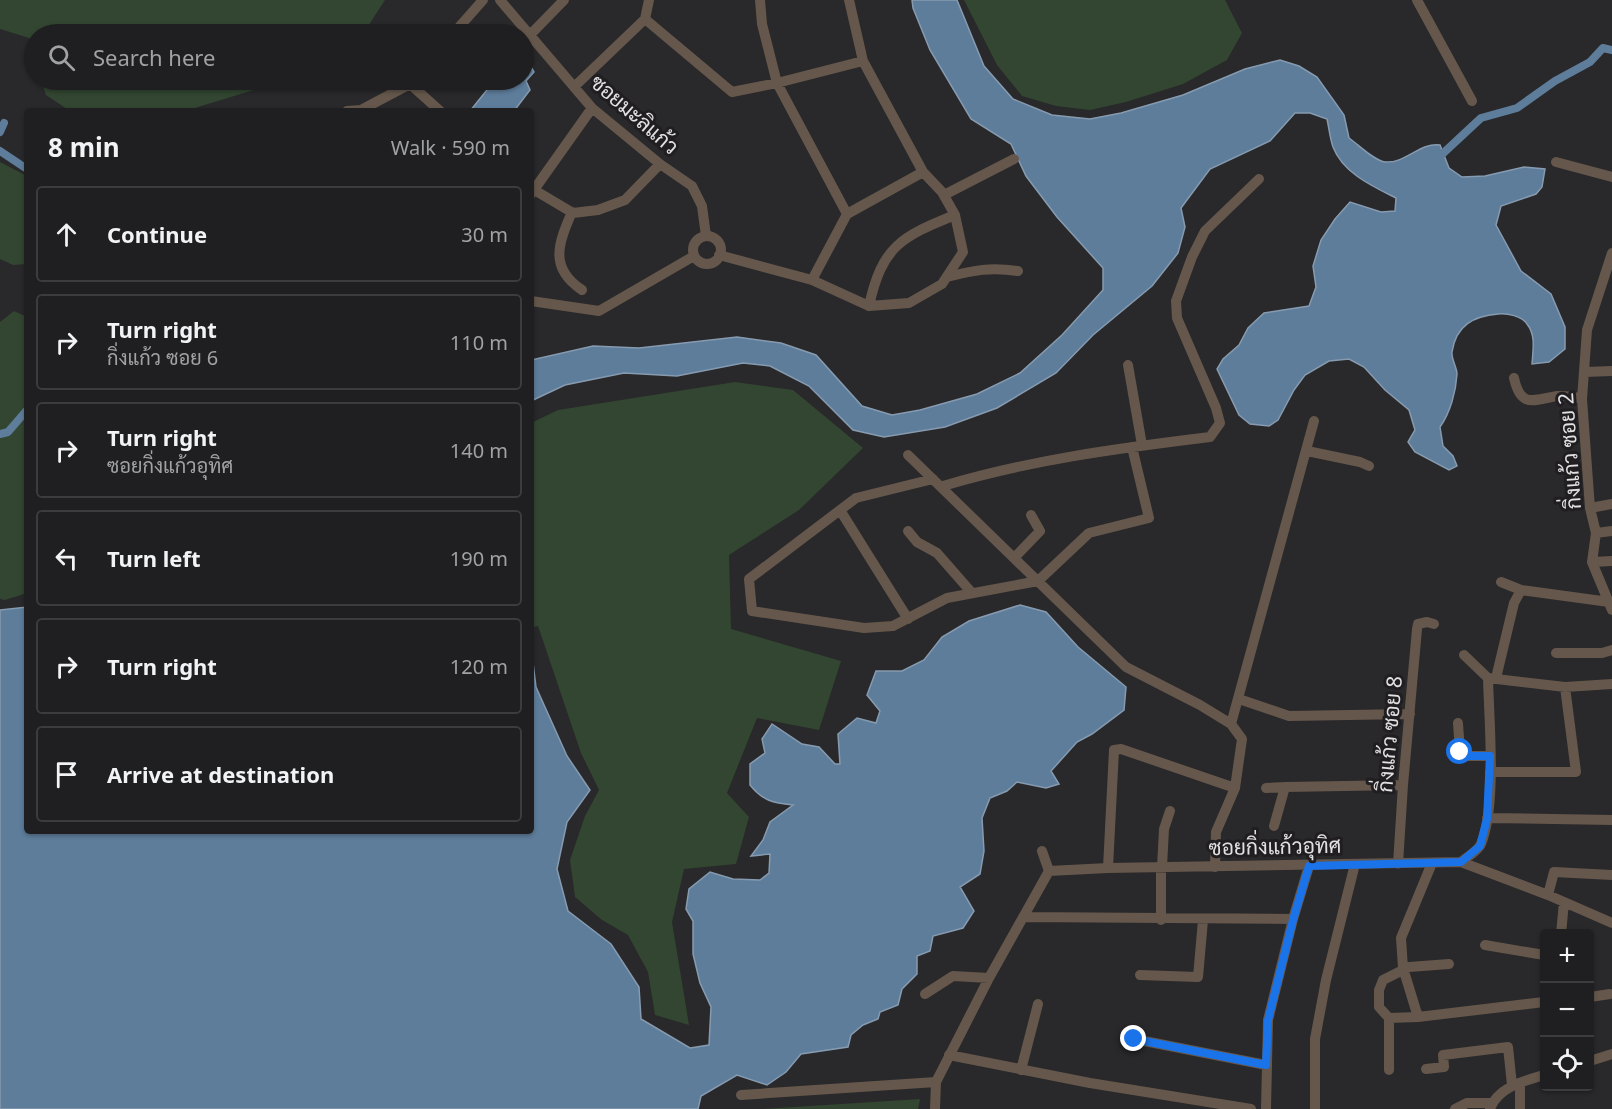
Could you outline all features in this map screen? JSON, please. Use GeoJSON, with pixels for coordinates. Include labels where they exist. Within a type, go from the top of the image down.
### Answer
{"type":"FeatureCollection","features":[{"type":"Feature","properties":{"kind":"street"},"geometry":{"type":"LineString","coordinates":[[462,24],[483,0]]}},
{"type":"Feature","properties":{"kind":"street","name":"ซอยมะลิแก้ว"},"geometry":{"type":"LineString","coordinates":[[500,0],[521,24]]}},
{"type":"Feature","properties":{"kind":"street"},"geometry":{"type":"LineString","coordinates":[[534,31],[564,0]]}},
{"type":"Feature","properties":{"kind":"street"},"geometry":{"type":"LineString","coordinates":[[574,87],[645,19],[649,0]]}},
{"type":"Feature","properties":{"kind":"street"},"geometry":{"type":"LineString","coordinates":[[760,0],[762,24],[777,83],[847,214]]}},
{"type":"Feature","properties":{"kind":"street"},"geometry":{"type":"LineString","coordinates":[[719,255],[812,280],[869,306],[909,303],[942,284],[963,252],[955,215],[944,195],[923,172],[863,61],[849,0]]}},
{"type":"Feature","properties":{"kind":"street"},"geometry":{"type":"LineString","coordinates":[[1417,0],[1472,101]]}},
{"type":"Feature","properties":{"kind":"street"},"geometry":{"type":"LineString","coordinates":[[645,19],[732,92],[863,61]]}},
{"type":"Feature","properties":{"kind":"street","name":"ซอยมะลิแก้ว"},"geometry":{"type":"LineString","coordinates":[[534,40],[592,108],[660,164],[692,186],[702,206],[706,236]]}},
{"type":"Feature","properties":{"kind":"street"},"geometry":{"type":"LineString","coordinates":[[365,108],[397,90]]}},
{"type":"Feature","properties":{"kind":"street"},"geometry":{"type":"LineString","coordinates":[[420,90],[437,108]]}},
{"type":"Feature","properties":{"kind":"street"},"geometry":{"type":"LineString","coordinates":[[534,187],[592,108]]}},
{"type":"Feature","properties":{"kind":"street"},"geometry":{"type":"LineString","coordinates":[[944,195],[1014,159]]}},
{"type":"Feature","properties":{"kind":"street"},"geometry":{"type":"LineString","coordinates":[[1556,162],[1612,177]]}},
{"type":"Feature","properties":{"kind":"street"},"geometry":{"type":"LineString","coordinates":[[534,191],[572,212],[598,210],[625,201],[660,164]]}},
{"type":"Feature","properties":{"kind":"street"},"geometry":{"type":"LineString","coordinates":[[812,280],[847,214],[923,172]]}},
{"type":"Feature","properties":{"kind":"street"},"geometry":{"type":"LineString","coordinates":[[943,486],[982,474],[1137,446],[1210,437],[1220,423],[1216,408],[1177,318],[1176,301],[1192,257],[1206,231],[1259,180]]}},
{"type":"Feature","properties":{"kind":"street"},"geometry":{"type":"LineString","coordinates":[[572,212],[561,237],[559,256],[568,281],[582,290]]}},
{"type":"Feature","properties":{"kind":"street"},"geometry":{"type":"LineString","coordinates":[[869,306],[881,265],[889,253],[914,233],[955,215]]}},
{"type":"Feature","properties":{"kind":"street"},"geometry":{"type":"LineString","coordinates":[[706,236],[711,236],[720,246],[719,255],[709,263],[700,262],[694,256],[695,243],[706,236]]}},
{"type":"Feature","properties":{"kind":"street","name":"กิ่งแก้ว ซอย 2"},"geometry":{"type":"LineString","coordinates":[[1592,562],[1596,532],[1590,508],[1582,399],[1587,330],[1612,253]]}},
{"type":"Feature","properties":{"kind":"street"},"geometry":{"type":"LineString","coordinates":[[534,302],[599,311],[694,256]]}},
{"type":"Feature","properties":{"kind":"street"},"geometry":{"type":"LineString","coordinates":[[947,277],[993,268],[1018,271]]}},
{"type":"Feature","properties":{"kind":"street"},"geometry":{"type":"LineString","coordinates":[[933,479],[855,498],[749,579],[752,611],[864,628],[893,626],[947,598],[1038,581],[1089,533],[1149,518],[1137,446],[1128,365]]}},
{"type":"Feature","properties":{"kind":"street"},"geometry":{"type":"LineString","coordinates":[[1585,372],[1612,371]]}},
{"type":"Feature","properties":{"kind":"street"},"geometry":{"type":"LineString","coordinates":[[1514,378],[1516,388],[1521,395],[1530,400],[1538,401],[1555,396],[1582,399]]}},
{"type":"Feature","properties":{"kind":"street"},"geometry":{"type":"LineString","coordinates":[[1231,724],[1314,421]]}},
{"type":"Feature","properties":{"kind":"street"},"geometry":{"type":"LineString","coordinates":[[1307,451],[1369,466]]}},
{"type":"Feature","properties":{"kind":"street"},"geometry":{"type":"LineString","coordinates":[[908,455],[943,486],[1126,667],[1200,705],[1231,724],[1242,739],[1234,788],[1216,832],[1215,867]]}},
{"type":"Feature","properties":{"kind":"street"},"geometry":{"type":"LineString","coordinates":[[1590,508],[1612,504]]}},
{"type":"Feature","properties":{"kind":"street"},"geometry":{"type":"LineString","coordinates":[[840,510],[908,618]]}},
{"type":"Feature","properties":{"kind":"street"},"geometry":{"type":"LineString","coordinates":[[1014,558],[1040,531],[1031,515]]}},
{"type":"Feature","properties":{"kind":"street"},"geometry":{"type":"LineString","coordinates":[[908,531],[917,542],[936,553],[972,593]]}},
{"type":"Feature","properties":{"kind":"street"},"geometry":{"type":"LineString","coordinates":[[1596,532],[1612,531]]}},
{"type":"Feature","properties":{"kind":"street"},"geometry":{"type":"LineString","coordinates":[[1611,606],[1592,562],[1612,561]]}},
{"type":"Feature","properties":{"kind":"street"},"geometry":{"type":"LineString","coordinates":[[1501,582],[1521,590],[1611,606]]}},
{"type":"Feature","properties":{"kind":"street"},"geometry":{"type":"LineString","coordinates":[[1461,862],[1480,846],[1487,819],[1492,678],[1514,603],[1521,590]]}},
{"type":"Feature","properties":{"kind":"street","name":"กิ่งแก้ว ซอย 8"},"geometry":{"type":"LineString","coordinates":[[1398,864],[1418,624],[1426,622],[1434,624]]}},
{"type":"Feature","properties":{"kind":"street"},"geometry":{"type":"LineString","coordinates":[[1556,653],[1602,653],[1612,650]]}},
{"type":"Feature","properties":{"kind":"street"},"geometry":{"type":"LineString","coordinates":[[1464,655],[1492,678],[1565,687],[1612,684]]}},
{"type":"Feature","properties":{"kind":"street"},"geometry":{"type":"LineString","coordinates":[[1490,772],[1576,772],[1565,687]]}},
{"type":"Feature","properties":{"kind":"street"},"geometry":{"type":"LineString","coordinates":[[1239,699],[1289,716],[1410,714]]}},
{"type":"Feature","properties":{"kind":"street"},"geometry":{"type":"LineString","coordinates":[[1458,723],[1460,752],[1466,756],[1490,756]]}},
{"type":"Feature","properties":{"kind":"street"},"geometry":{"type":"LineString","coordinates":[[1108,868],[1114,750],[1121,749],[1234,788]]}},
{"type":"Feature","properties":{"kind":"street"},"geometry":{"type":"LineString","coordinates":[[1266,788],[1403,785]]}},
{"type":"Feature","properties":{"kind":"street"},"geometry":{"type":"LineString","coordinates":[[1274,826],[1285,787]]}},
{"type":"Feature","properties":{"kind":"street"},"geometry":{"type":"LineString","coordinates":[[1161,920],[1164,829],[1170,811]]}},
{"type":"Feature","properties":{"kind":"street"},"geometry":{"type":"LineString","coordinates":[[1487,819],[1612,820]]}},
{"type":"Feature","properties":{"kind":"street"},"geometry":{"type":"LineString","coordinates":[[935,1109],[936,1082],[989,978],[1049,871],[1042,851]]}},
{"type":"Feature","properties":{"kind":"street","name":"ซอยกิ่งแก้วอุทิศ"},"geometry":{"type":"LineString","coordinates":[[1049,871],[1461,862],[1548,895],[1612,923]]}},
{"type":"Feature","properties":{"kind":"street"},"geometry":{"type":"LineString","coordinates":[[1418,1017],[1404,969],[1401,938],[1432,863]]}},
{"type":"Feature","properties":{"kind":"street"},"geometry":{"type":"LineString","coordinates":[[1315,1109],[1315,1039],[1326,980],[1355,864]]}},
{"type":"Feature","properties":{"kind":"street"},"geometry":{"type":"LineString","coordinates":[[1266,1109],[1268,1020],[1309,866]]}},
{"type":"Feature","properties":{"kind":"street"},"geometry":{"type":"LineString","coordinates":[[1548,895],[1554,872],[1612,875]]}},
{"type":"Feature","properties":{"kind":"street"},"geometry":{"type":"LineString","coordinates":[[1561,929],[1564,903]]}},
{"type":"Feature","properties":{"kind":"street"},"geometry":{"type":"LineString","coordinates":[[1023,917],[1293,920]]}},
{"type":"Feature","properties":{"kind":"street"},"geometry":{"type":"LineString","coordinates":[[1140,975],[1198,976],[1203,920]]}},
{"type":"Feature","properties":{"kind":"street"},"geometry":{"type":"LineString","coordinates":[[1485,945],[1540,954]]}},
{"type":"Feature","properties":{"kind":"street"},"geometry":{"type":"LineString","coordinates":[[1389,1070],[1389,1018],[1379,1007],[1379,990],[1383,980],[1409,967],[1449,964]]}},
{"type":"Feature","properties":{"kind":"street"},"geometry":{"type":"LineString","coordinates":[[925,994],[953,976],[989,978]]}},
{"type":"Feature","properties":{"kind":"street"},"geometry":{"type":"LineString","coordinates":[[1594,996],[1610,994]]}},
{"type":"Feature","properties":{"kind":"street"},"geometry":{"type":"LineString","coordinates":[[1389,1018],[1418,1017],[1540,1003]]}},
{"type":"Feature","properties":{"kind":"street"},"geometry":{"type":"LineString","coordinates":[[1021,1070],[1038,1004]]}},
{"type":"Feature","properties":{"kind":"street"},"geometry":{"type":"LineString","coordinates":[[1134,1039],[1266,1065]]}},
{"type":"Feature","properties":{"kind":"street"},"geometry":{"type":"LineString","coordinates":[[1426,1069],[1444,1067],[1443,1055],[1508,1047],[1520,1109]]}},
{"type":"Feature","properties":{"kind":"street"},"geometry":{"type":"LineString","coordinates":[[1594,1060],[1611,1054],[1612,1068]]}},
{"type":"Feature","properties":{"kind":"street"},"geometry":{"type":"LineString","coordinates":[[949,1055],[1021,1070],[1251,1109]]}},
{"type":"Feature","properties":{"kind":"street"},"geometry":{"type":"LineString","coordinates":[[1455,1109],[1467,1103],[1491,1106],[1516,1084],[1540,1077]]}},
{"type":"Feature","properties":{"kind":"street"},"geometry":{"type":"LineString","coordinates":[[741,1095],[936,1082]]}},
{"type":"Feature","properties":{"kind":"green space"},"geometry":{"type":"Polygon","coordinates":[[[0,0],[385,0],[369,24],[24,24],[24,36],[0,29],[0,0]]]}},
{"type":"Feature","properties":{"kind":"green space"},"geometry":{"type":"Polygon","coordinates":[[[964,0],[1225,0],[1242,33],[1227,60],[1183,84],[1126,102],[1090,110],[1056,106],[1022,96],[997,65],[964,0]]]}},
{"type":"Feature","properties":{"kind":"green space"},"geometry":{"type":"Polygon","coordinates":[[[44,90],[253,90],[195,108],[66,108],[46,95],[44,90]]]}},
{"type":"Feature","properties":{"kind":"green space"},"geometry":{"type":"Polygon","coordinates":[[[0,162],[24,174],[24,264],[13,265],[0,259],[0,162]]]}},
{"type":"Feature","properties":{"kind":"green space"},"geometry":{"type":"Polygon","coordinates":[[[14,311],[24,316],[24,594],[5,600],[0,599],[0,322],[14,311]]]}},
{"type":"Feature","properties":{"kind":"green space"},"geometry":{"type":"Polygon","coordinates":[[[735,382],[793,390],[863,448],[799,510],[729,555],[731,629],[841,661],[819,730],[757,718],[727,793],[749,817],[736,864],[684,869],[672,922],[689,1025],[655,1015],[648,972],[628,935],[602,920],[575,897],[570,860],[585,816],[599,790],[581,753],[538,626],[534,627],[534,422],[558,410],[735,382]]]}},
{"type":"Feature","properties":{"kind":"green space"},"geometry":{"type":"Polygon","coordinates":[[[920,1099],[918,1109],[762,1109],[920,1099]]]}},
{"type":"Feature","properties":{"kind":"water"},"geometry":{"type":"Polygon","coordinates":[[[912,0],[957,0],[984,66],[1013,99],[1052,115],[1090,119],[1121,113],[1183,95],[1245,69],[1280,60],[1299,66],[1317,77],[1344,115],[1349,138],[1380,161],[1392,162],[1426,147],[1440,145],[1449,168],[1462,177],[1485,176],[1524,167],[1545,169],[1542,187],[1536,194],[1501,206],[1496,225],[1521,271],[1551,294],[1565,327],[1565,349],[1549,362],[1532,364],[1533,343],[1530,328],[1522,319],[1510,315],[1498,314],[1481,317],[1462,329],[1452,352],[1457,374],[1454,395],[1450,409],[1440,427],[1443,446],[1453,456],[1457,466],[1449,470],[1415,452],[1408,442],[1415,430],[1409,410],[1385,390],[1364,367],[1349,359],[1329,361],[1305,375],[1278,420],[1269,426],[1250,424],[1239,415],[1217,369],[1223,359],[1239,345],[1248,328],[1264,313],[1309,306],[1316,287],[1313,266],[1321,240],[1350,202],[1381,212],[1395,211],[1396,198],[1359,178],[1338,156],[1332,144],[1327,119],[1310,113],[1295,113],[1270,141],[1210,169],[1181,208],[1185,227],[1178,253],[1152,286],[1093,335],[1056,373],[997,408],[945,427],[884,437],[853,430],[809,386],[770,366],[743,363],[677,376],[624,373],[565,385],[534,400],[534,359],[593,346],[639,348],[737,337],[781,343],[816,355],[862,406],[892,415],[920,410],[977,394],[1020,373],[1062,335],[1103,290],[1103,268],[1057,217],[1026,176],[1011,144],[971,119],[930,50],[912,0]]]}},
{"type":"Feature","properties":{"kind":"water"},"geometry":{"type":"Polygon","coordinates":[[[487,90],[530,90],[516,108],[472,108],[487,90]]]}},
{"type":"Feature","properties":{"kind":"water"},"geometry":{"type":"Polygon","coordinates":[[[1020,605],[1046,612],[1078,647],[1126,687],[1124,710],[1092,734],[1077,742],[1051,771],[1059,784],[1046,788],[1017,782],[1007,791],[990,798],[982,818],[984,851],[980,874],[960,887],[974,911],[963,928],[933,936],[930,951],[917,956],[917,974],[902,989],[898,1005],[880,1012],[878,1019],[863,1025],[851,1035],[848,1047],[801,1054],[786,1072],[767,1085],[737,1075],[701,1096],[698,1109],[0,1109],[0,610],[24,607],[24,834],[534,834],[534,671],[536,687],[567,756],[590,790],[567,822],[557,869],[568,911],[611,944],[639,987],[641,1019],[690,1048],[709,1045],[711,1007],[700,983],[693,954],[693,921],[686,909],[689,889],[710,872],[733,879],[760,880],[769,873],[770,854],[751,856],[763,840],[770,822],[793,805],[769,800],[759,795],[750,785],[750,764],[765,753],[762,739],[772,724],[802,744],[819,747],[835,764],[840,764],[838,734],[857,718],[876,723],[880,711],[867,695],[876,671],[902,671],[924,660],[942,637],[969,621],[1020,605]]]}},
{"type":"Feature","properties":{"kind":"waterway"},"geometry":{"type":"LineString","coordinates":[[1438,158],[1481,118],[1517,108],[1555,81],[1590,62],[1603,48],[1612,50]]}},
{"type":"Feature","properties":{"kind":"waterway"},"geometry":{"type":"LineString","coordinates":[[0,132],[4,123]]}},
{"type":"Feature","properties":{"kind":"waterway"},"geometry":{"type":"LineString","coordinates":[[0,151],[24,167]]}},
{"type":"Feature","properties":{"kind":"waterway"},"geometry":{"type":"LineString","coordinates":[[0,434],[8,432],[24,413]]}},
{"type":"Feature","properties":{"kind":"route"},"geometry":{"type":"LineString","coordinates":[[1134,1039],[1266,1065],[1268,1020],[1309,866],[1461,862],[1480,846],[1487,819],[1490,756],[1466,756],[1460,752]]}}]}
